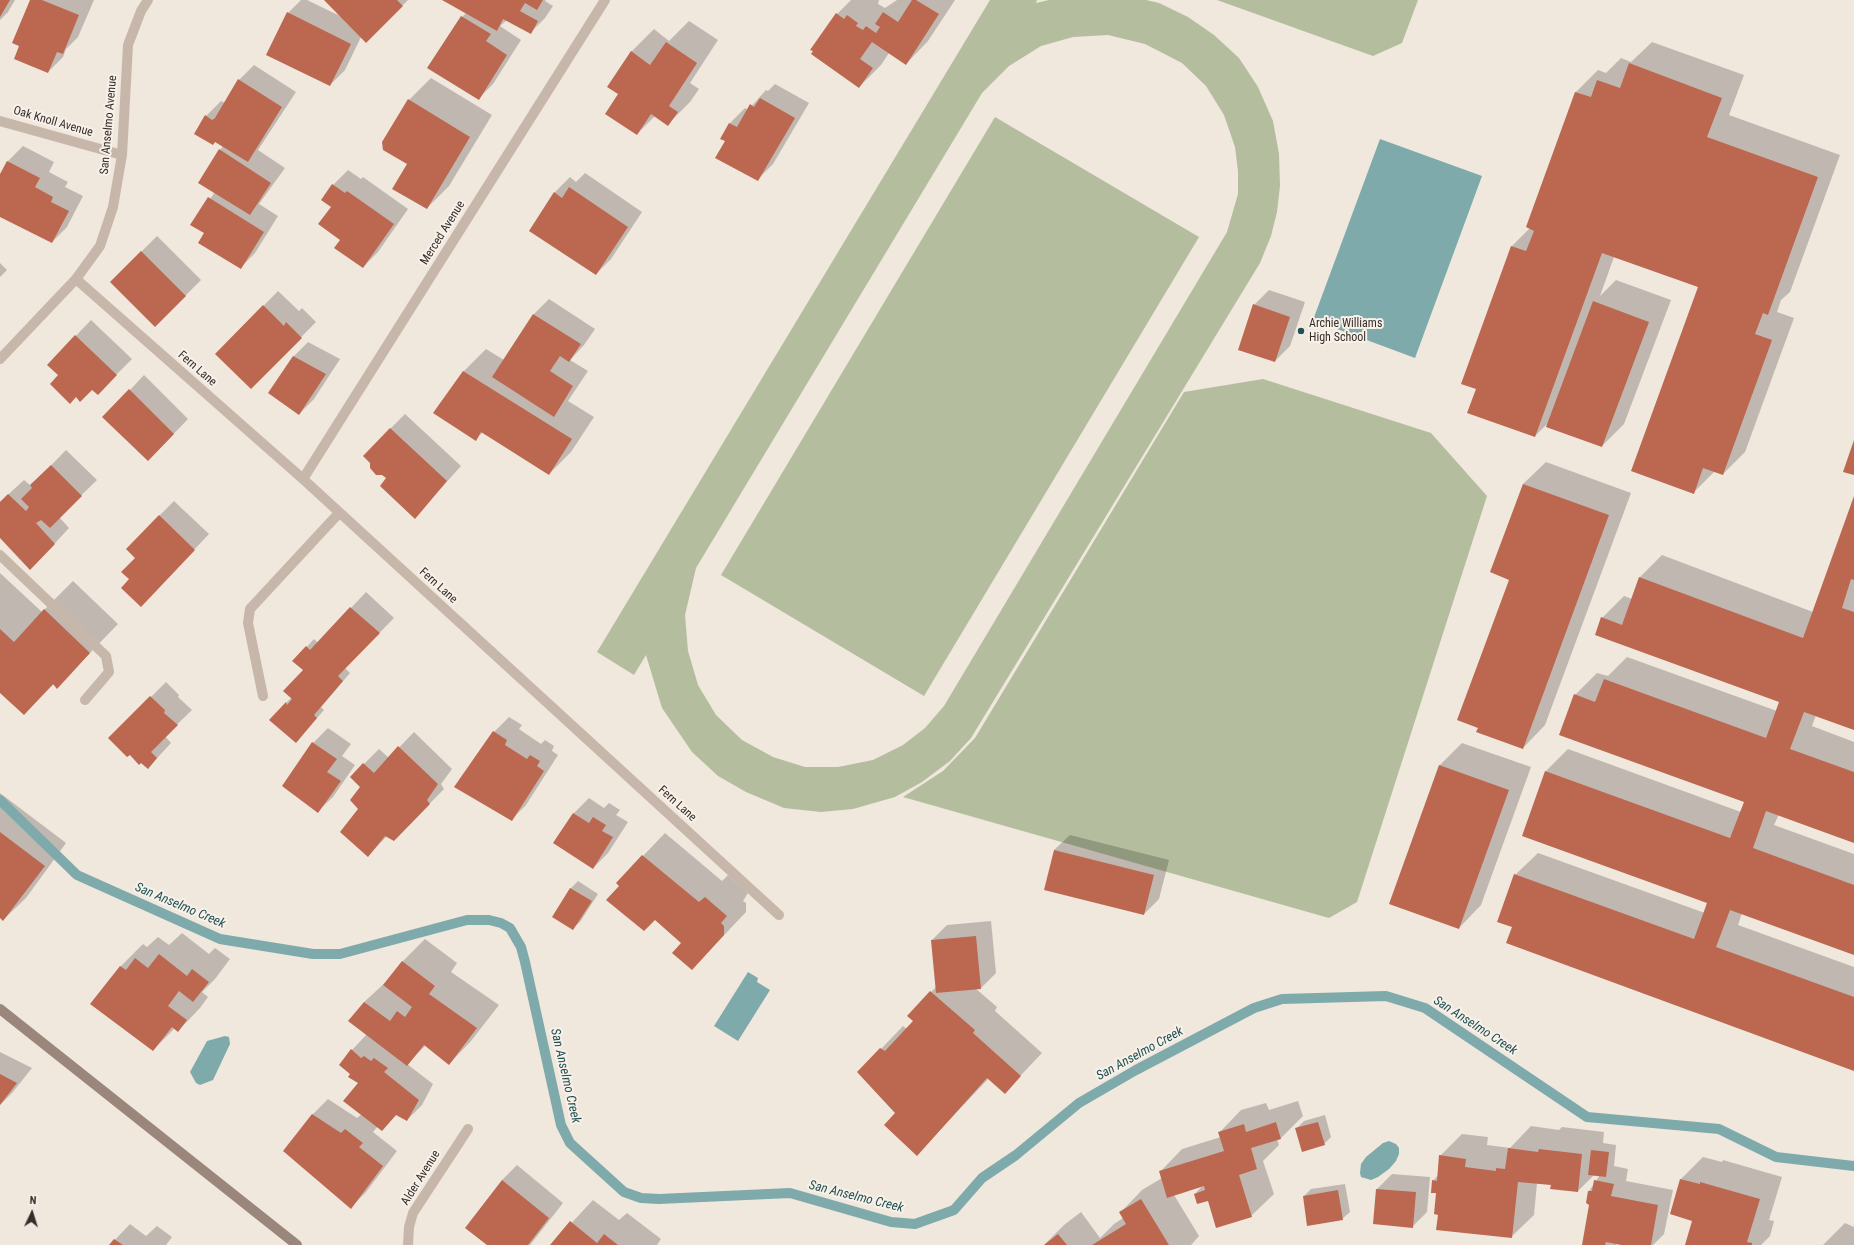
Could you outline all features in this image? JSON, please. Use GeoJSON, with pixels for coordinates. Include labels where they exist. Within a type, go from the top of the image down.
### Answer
{"type":"FeatureCollection","features":[{"type":"Feature","properties":{"kind":"main road"},"geometry":{"type":"LineString","coordinates":[[0,1009],[297,1245]]}},
{"type":"Feature","properties":{"kind":"street","name":"San Anselmo Avenue"},"geometry":{"type":"LineString","coordinates":[[0,359],[76,279],[100,246],[113,207],[122,155],[128,45],[141,11],[148,0]]}},
{"type":"Feature","properties":{"kind":"street","name":"Merced Avenue"},"geometry":{"type":"LineString","coordinates":[[303,480],[605,0]]}},
{"type":"Feature","properties":{"kind":"street","name":"Oak Knoll Avenue"},"geometry":{"type":"LineString","coordinates":[[0,121],[122,155]]}},
{"type":"Feature","properties":{"kind":"street","name":"Fern Lane"},"geometry":{"type":"LineString","coordinates":[[76,279],[303,480],[779,915]]}},
{"type":"Feature","properties":{"kind":"street"},"geometry":{"type":"LineString","coordinates":[[262,696],[248,623],[250,610],[339,513]]}},
{"type":"Feature","properties":{"kind":"street"},"geometry":{"type":"LineString","coordinates":[[0,555],[106,656],[109,672],[85,700]]}},
{"type":"Feature","properties":{"kind":"street","name":"Alder Avenue"},"geometry":{"type":"LineString","coordinates":[[408,1245],[409,1227],[414,1214],[468,1128]]}},
{"type":"Feature","properties":{"kind":"green space"},"geometry":{"type":"Polygon","coordinates":[[[990,0],[1037,0],[1036,3],[1049,0],[1146,0],[1159,3],[1188,17],[1214,35],[1239,58],[1258,87],[1273,121],[1279,154],[1280,186],[1277,212],[1271,236],[1260,263],[971,738],[950,761],[922,782],[895,797],[853,809],[821,812],[784,808],[746,792],[718,776],[692,752],[662,708],[646,655],[634,675],[597,652],[990,0]],[[1108,35],[1073,37],[1041,46],[1009,66],[982,93],[696,568],[685,615],[688,651],[698,685],[716,715],[742,740],[773,757],[805,767],[838,767],[873,760],[903,745],[925,728],[944,706],[1227,232],[1238,194],[1238,171],[1235,147],[1224,115],[1206,86],[1182,63],[1145,44],[1108,35]]]}},
{"type":"Feature","properties":{"kind":"green space"},"geometry":{"type":"Polygon","coordinates":[[[1217,0],[1418,0],[1402,43],[1373,56],[1217,0]]]}},
{"type":"Feature","properties":{"kind":"green space"},"geometry":{"type":"Polygon","coordinates":[[[995,117],[1199,237],[924,696],[721,575],[995,117]]]}},
{"type":"Feature","properties":{"kind":"green space"},"geometry":{"type":"Polygon","coordinates":[[[1263,379],[1431,433],[1487,496],[1357,902],[1329,918],[903,797],[943,771],[975,738],[1184,392],[1263,379]]]}},
{"type":"Feature","properties":{"kind":"water"},"geometry":{"type":"Polygon","coordinates":[[[1380,139],[1482,176],[1415,358],[1313,320],[1380,139]]]}},
{"type":"Feature","properties":{"kind":"water"},"geometry":{"type":"Polygon","coordinates":[[[748,972],[758,978],[757,982],[770,990],[738,1041],[714,1026],[748,972]]]}},
{"type":"Feature","properties":{"kind":"water"},"geometry":{"type":"Polygon","coordinates":[[[225,1036],[229,1037],[230,1044],[213,1080],[200,1085],[196,1083],[190,1072],[207,1041],[225,1036]]]}},
{"type":"Feature","properties":{"kind":"water"},"geometry":{"type":"Polygon","coordinates":[[[1389,1141],[1396,1144],[1399,1148],[1399,1154],[1396,1161],[1389,1169],[1378,1177],[1371,1180],[1361,1177],[1361,1164],[1366,1157],[1383,1143],[1389,1141]]]}},
{"type":"Feature","properties":{"kind":"building"},"geometry":{"type":"Polygon","coordinates":[[[0,0],[10,0],[0,17],[0,0]]]}},
{"type":"Feature","properties":{"kind":"building"},"geometry":{"type":"Polygon","coordinates":[[[30,0],[42,0],[79,15],[63,54],[57,52],[48,73],[14,59],[19,46],[12,43],[30,0]]]}},
{"type":"Feature","properties":{"kind":"building"},"geometry":{"type":"Polygon","coordinates":[[[324,0],[397,0],[403,6],[366,43],[324,0]]]}},
{"type":"Feature","properties":{"kind":"building"},"geometry":{"type":"Polygon","coordinates":[[[442,0],[543,0],[537,10],[525,3],[520,11],[538,21],[531,34],[503,19],[497,31],[442,0]]]}},
{"type":"Feature","properties":{"kind":"building"},"geometry":{"type":"Polygon","coordinates":[[[912,0],[916,0],[939,14],[906,65],[872,42],[860,59],[873,68],[859,88],[811,54],[813,51],[810,50],[836,13],[844,19],[847,15],[858,23],[856,26],[863,30],[866,26],[876,33],[880,27],[875,24],[883,12],[898,22],[912,0]]]}},
{"type":"Feature","properties":{"kind":"building"},"geometry":{"type":"Polygon","coordinates":[[[287,12],[351,44],[330,86],[266,55],[287,12]]]}},
{"type":"Feature","properties":{"kind":"building"},"geometry":{"type":"Polygon","coordinates":[[[461,16],[491,34],[486,41],[507,55],[479,100],[427,68],[461,16]]]}},
{"type":"Feature","properties":{"kind":"building"},"geometry":{"type":"Polygon","coordinates":[[[666,42],[697,63],[669,106],[678,112],[668,126],[651,114],[637,135],[605,114],[618,94],[607,87],[631,51],[650,65],[666,42]]]}},
{"type":"Feature","properties":{"kind":"building"},"geometry":{"type":"Polygon","coordinates":[[[1629,63],[1722,98],[1707,137],[1818,177],[1768,315],[1763,313],[1755,334],[1772,340],[1723,475],[1703,468],[1694,494],[1631,471],[1698,287],[1602,253],[1535,437],[1467,413],[1476,389],[1461,384],[1511,246],[1526,251],[1534,231],[1526,227],[1575,92],[1591,97],[1597,80],[1620,88],[1629,63]]]}},
{"type":"Feature","properties":{"kind":"building"},"geometry":{"type":"Polygon","coordinates":[[[238,79],[282,107],[248,162],[215,142],[213,145],[194,134],[205,115],[212,120],[215,118],[238,79]]]}},
{"type":"Feature","properties":{"kind":"building"},"geometry":{"type":"Polygon","coordinates":[[[760,98],[795,118],[758,181],[715,158],[725,141],[720,139],[729,123],[737,127],[750,104],[754,107],[760,98]]]}},
{"type":"Feature","properties":{"kind":"building"},"geometry":{"type":"Polygon","coordinates":[[[408,99],[470,137],[427,209],[392,189],[407,164],[383,150],[382,142],[408,99]]]}},
{"type":"Feature","properties":{"kind":"building"},"geometry":{"type":"Polygon","coordinates":[[[219,149],[271,183],[250,215],[198,183],[219,149]]]}},
{"type":"Feature","properties":{"kind":"building"},"geometry":{"type":"Polygon","coordinates":[[[7,161],[40,178],[35,187],[53,197],[51,202],[69,211],[52,243],[0,217],[0,174],[7,161]]]}},
{"type":"Feature","properties":{"kind":"building"},"geometry":{"type":"Polygon","coordinates":[[[332,184],[345,193],[347,191],[394,224],[363,268],[334,248],[340,240],[318,224],[331,207],[321,200],[332,184]]]}},
{"type":"Feature","properties":{"kind":"building"},"geometry":{"type":"Polygon","coordinates":[[[569,187],[628,227],[596,275],[529,231],[554,192],[562,198],[569,187]]]}},
{"type":"Feature","properties":{"kind":"building"},"geometry":{"type":"Polygon","coordinates":[[[208,197],[264,232],[241,269],[198,243],[204,233],[190,225],[208,197]]]}},
{"type":"Feature","properties":{"kind":"building"},"geometry":{"type":"Polygon","coordinates":[[[141,251],[186,296],[155,327],[110,282],[141,251]]]}},
{"type":"Feature","properties":{"kind":"building"},"geometry":{"type":"Polygon","coordinates":[[[1593,301],[1649,322],[1602,447],[1546,427],[1593,301]]]}},
{"type":"Feature","properties":{"kind":"building"},"geometry":{"type":"Polygon","coordinates":[[[1253,304],[1290,317],[1275,362],[1238,350],[1253,304]]]}},
{"type":"Feature","properties":{"kind":"building"},"geometry":{"type":"Polygon","coordinates":[[[263,305],[284,326],[286,322],[302,338],[251,389],[215,354],[263,305]]]}},
{"type":"Feature","properties":{"kind":"building"},"geometry":{"type":"Polygon","coordinates":[[[533,314],[581,344],[569,362],[560,356],[550,371],[573,386],[554,417],[492,377],[533,314]]]}},
{"type":"Feature","properties":{"kind":"building"},"geometry":{"type":"Polygon","coordinates":[[[75,335],[117,375],[98,395],[92,390],[80,402],[76,397],[70,404],[50,384],[58,375],[47,365],[75,335]]]}},
{"type":"Feature","properties":{"kind":"building"},"geometry":{"type":"Polygon","coordinates":[[[293,356],[326,374],[299,415],[268,393],[293,356]]]}},
{"type":"Feature","properties":{"kind":"building"},"geometry":{"type":"Polygon","coordinates":[[[463,371],[572,439],[549,475],[481,432],[476,441],[433,413],[463,371]]]}},
{"type":"Feature","properties":{"kind":"building"},"geometry":{"type":"Polygon","coordinates":[[[129,389],[174,434],[148,461],[102,417],[129,389]]]}},
{"type":"Feature","properties":{"kind":"building"},"geometry":{"type":"Polygon","coordinates":[[[390,428],[447,481],[415,519],[380,486],[386,478],[382,475],[376,475],[370,468],[370,463],[363,456],[390,428]]]}},
{"type":"Feature","properties":{"kind":"building"},"geometry":{"type":"Polygon","coordinates":[[[1854,440],[1854,475],[1843,472],[1854,440]]]}},
{"type":"Feature","properties":{"kind":"building"},"geometry":{"type":"Polygon","coordinates":[[[51,465],[82,496],[50,528],[41,520],[36,523],[55,544],[30,570],[0,538],[0,502],[8,494],[26,511],[29,507],[21,499],[32,488],[30,485],[51,465]]]}},
{"type":"Feature","properties":{"kind":"building"},"geometry":{"type":"Polygon","coordinates":[[[1523,484],[1609,515],[1523,749],[1476,732],[1478,728],[1457,720],[1509,580],[1490,572],[1523,484]]]}},
{"type":"Feature","properties":{"kind":"building"},"geometry":{"type":"Polygon","coordinates":[[[1854,496],[1854,580],[1851,579],[1842,608],[1854,612],[1854,730],[1804,712],[1790,749],[1854,772],[1854,843],[1766,811],[1753,848],[1854,885],[1854,955],[1730,910],[1716,947],[1854,997],[1854,1071],[1506,943],[1512,927],[1497,922],[1514,874],[1694,939],[1707,903],[1522,836],[1545,771],[1730,838],[1744,802],[1559,735],[1574,694],[1595,702],[1604,679],[1766,738],[1779,702],[1595,635],[1601,617],[1622,625],[1639,577],[1803,638],[1854,496]]]}},
{"type":"Feature","properties":{"kind":"building"},"geometry":{"type":"Polygon","coordinates":[[[159,515],[195,550],[141,607],[121,588],[129,579],[121,572],[135,558],[126,549],[159,515]]]}},
{"type":"Feature","properties":{"kind":"building"},"geometry":{"type":"Polygon","coordinates":[[[350,607],[380,633],[338,676],[343,681],[314,715],[317,718],[296,743],[269,720],[286,702],[287,705],[292,699],[283,691],[303,670],[292,661],[306,646],[310,650],[350,607]]]}},
{"type":"Feature","properties":{"kind":"building"},"geometry":{"type":"Polygon","coordinates":[[[44,609],[90,653],[57,689],[53,684],[24,715],[0,693],[0,629],[14,642],[44,609]]]}},
{"type":"Feature","properties":{"kind":"building"},"geometry":{"type":"Polygon","coordinates":[[[150,696],[165,710],[164,713],[178,725],[151,752],[157,758],[148,769],[141,763],[139,765],[130,755],[127,757],[108,738],[150,696]]]}},
{"type":"Feature","properties":{"kind":"building"},"geometry":{"type":"Polygon","coordinates":[[[493,731],[507,740],[505,745],[527,759],[530,755],[540,761],[537,766],[544,771],[512,821],[454,787],[493,731]]]}},
{"type":"Feature","properties":{"kind":"building"},"geometry":{"type":"Polygon","coordinates":[[[312,742],[337,759],[327,772],[341,781],[318,813],[282,786],[312,742]]]}},
{"type":"Feature","properties":{"kind":"building"},"geometry":{"type":"Polygon","coordinates":[[[398,746],[438,784],[427,800],[430,804],[394,841],[385,836],[368,857],[340,832],[358,809],[350,800],[360,787],[350,777],[363,763],[374,773],[398,746]]]}},
{"type":"Feature","properties":{"kind":"building"},"geometry":{"type":"Polygon","coordinates":[[[1439,765],[1509,790],[1459,929],[1389,904],[1439,765]]]}},
{"type":"Feature","properties":{"kind":"building"},"geometry":{"type":"Polygon","coordinates":[[[573,813],[589,823],[593,817],[606,825],[602,831],[613,837],[593,869],[553,843],[573,813]]]}},
{"type":"Feature","properties":{"kind":"building"},"geometry":{"type":"Polygon","coordinates":[[[0,832],[45,866],[3,921],[0,918],[0,832]]]}},
{"type":"Feature","properties":{"kind":"building"},"geometry":{"type":"Polygon","coordinates":[[[1054,850],[1154,875],[1144,915],[1044,890],[1054,850]]]}},
{"type":"Feature","properties":{"kind":"building"},"geometry":{"type":"Polygon","coordinates":[[[642,855],[699,902],[705,897],[727,916],[721,923],[724,926],[724,935],[692,970],[672,953],[681,943],[655,920],[644,931],[606,900],[619,886],[616,883],[642,855]]]}},
{"type":"Feature","properties":{"kind":"building"},"geometry":{"type":"Polygon","coordinates":[[[570,888],[592,901],[573,930],[552,917],[570,888]]]}},
{"type":"Feature","properties":{"kind":"building"},"geometry":{"type":"Polygon","coordinates":[[[976,936],[981,989],[936,993],[931,940],[976,936]]]}},
{"type":"Feature","properties":{"kind":"building"},"geometry":{"type":"Polygon","coordinates":[[[159,954],[187,976],[192,969],[209,982],[193,1002],[179,991],[168,1006],[187,1020],[178,1032],[172,1027],[153,1051],[90,1004],[120,966],[126,970],[135,958],[148,968],[159,954]]]}},
{"type":"Feature","properties":{"kind":"building"},"geometry":{"type":"Polygon","coordinates":[[[402,961],[435,986],[429,994],[477,1028],[449,1065],[424,1045],[407,1066],[348,1021],[364,1002],[390,1021],[397,1011],[405,1017],[412,1007],[383,985],[402,961]]]}},
{"type":"Feature","properties":{"kind":"building"},"geometry":{"type":"Polygon","coordinates":[[[930,991],[975,1030],[973,1033],[1021,1076],[1005,1094],[987,1078],[917,1156],[884,1125],[895,1113],[857,1072],[880,1048],[885,1051],[913,1021],[907,1016],[930,991]]]}},
{"type":"Feature","properties":{"kind":"building"},"geometry":{"type":"Polygon","coordinates":[[[351,1049],[361,1058],[364,1056],[371,1061],[374,1058],[388,1068],[384,1072],[419,1100],[407,1121],[396,1115],[382,1131],[343,1101],[358,1083],[348,1077],[350,1074],[339,1065],[351,1049]]]}},
{"type":"Feature","properties":{"kind":"building"},"geometry":{"type":"Polygon","coordinates":[[[0,1074],[17,1083],[0,1105],[0,1074]]]}},
{"type":"Feature","properties":{"kind":"building"},"geometry":{"type":"Polygon","coordinates":[[[312,1114],[341,1133],[345,1129],[363,1143],[359,1147],[383,1166],[351,1209],[283,1151],[312,1114]]]}},
{"type":"Feature","properties":{"kind":"building"},"geometry":{"type":"Polygon","coordinates":[[[1276,1122],[1281,1139],[1251,1148],[1257,1169],[1239,1175],[1252,1217],[1216,1228],[1208,1201],[1197,1204],[1194,1194],[1205,1190],[1204,1186],[1167,1198],[1159,1171],[1224,1151],[1218,1132],[1244,1124],[1246,1132],[1276,1122]]]}},
{"type":"Feature","properties":{"kind":"building"},"geometry":{"type":"Polygon","coordinates":[[[1318,1122],[1325,1145],[1302,1152],[1295,1128],[1318,1122]]]}},
{"type":"Feature","properties":{"kind":"building"},"geometry":{"type":"Polygon","coordinates":[[[1508,1148],[1538,1152],[1539,1149],[1582,1154],[1578,1192],[1550,1189],[1551,1185],[1518,1182],[1512,1238],[1436,1230],[1438,1215],[1434,1214],[1436,1193],[1431,1193],[1432,1180],[1437,1181],[1439,1155],[1466,1159],[1465,1167],[1496,1171],[1496,1168],[1505,1169],[1508,1148]]]}},
{"type":"Feature","properties":{"kind":"building"},"geometry":{"type":"Polygon","coordinates":[[[1591,1150],[1609,1152],[1606,1177],[1588,1175],[1591,1150]]]}},
{"type":"Feature","properties":{"kind":"building"},"geometry":{"type":"Polygon","coordinates":[[[1680,1179],[1700,1184],[1700,1182],[1760,1199],[1747,1242],[1752,1243],[1752,1245],[1685,1245],[1692,1221],[1670,1214],[1680,1179]]]}},
{"type":"Feature","properties":{"kind":"building"},"geometry":{"type":"Polygon","coordinates":[[[502,1180],[549,1218],[528,1245],[487,1245],[465,1228],[502,1180]]]}},
{"type":"Feature","properties":{"kind":"building"},"geometry":{"type":"Polygon","coordinates":[[[1594,1180],[1614,1184],[1611,1196],[1658,1205],[1651,1245],[1621,1245],[1606,1242],[1605,1245],[1582,1245],[1589,1205],[1586,1203],[1588,1191],[1592,1191],[1594,1180]]]}},
{"type":"Feature","properties":{"kind":"building"},"geometry":{"type":"Polygon","coordinates":[[[1376,1189],[1416,1192],[1413,1228],[1373,1224],[1376,1189]]]}},
{"type":"Feature","properties":{"kind":"building"},"geometry":{"type":"Polygon","coordinates":[[[1338,1190],[1343,1220],[1307,1226],[1303,1196],[1338,1190]]]}},
{"type":"Feature","properties":{"kind":"building"},"geometry":{"type":"Polygon","coordinates":[[[1141,1199],[1169,1245],[1092,1245],[1126,1224],[1119,1212],[1141,1199]]]}},
{"type":"Feature","properties":{"kind":"building"},"geometry":{"type":"Polygon","coordinates":[[[570,1221],[597,1243],[604,1234],[618,1245],[550,1245],[570,1221]]]}},
{"type":"Feature","properties":{"kind":"building"},"geometry":{"type":"Polygon","coordinates":[[[1058,1234],[1067,1245],[1044,1245],[1058,1234]]]}},
{"type":"Feature","properties":{"kind":"building"},"geometry":{"type":"Polygon","coordinates":[[[114,1239],[123,1245],[109,1245],[114,1239]]]}},
{"type":"Feature","properties":{"kind":"waterway","name":"San Anselmo Creek"},"geometry":{"type":"LineString","coordinates":[[0,800],[77,875],[220,939],[313,954],[340,954],[467,920],[489,920],[501,923],[510,928],[521,947],[525,962],[561,1125],[570,1143],[624,1192],[641,1198],[659,1199],[790,1193],[891,1222],[915,1224],[954,1210],[982,1178],[1016,1155],[1079,1103],[1136,1070],[1254,1008],[1282,999],[1386,996],[1425,1008],[1587,1117],[1719,1129],[1776,1157],[1854,1166]]}},
{"type":"Feature","properties":{"kind":"place","name":"Archie Williams High School"},"geometry":{"type":"Point","coordinates":[1301,331]}}]}
